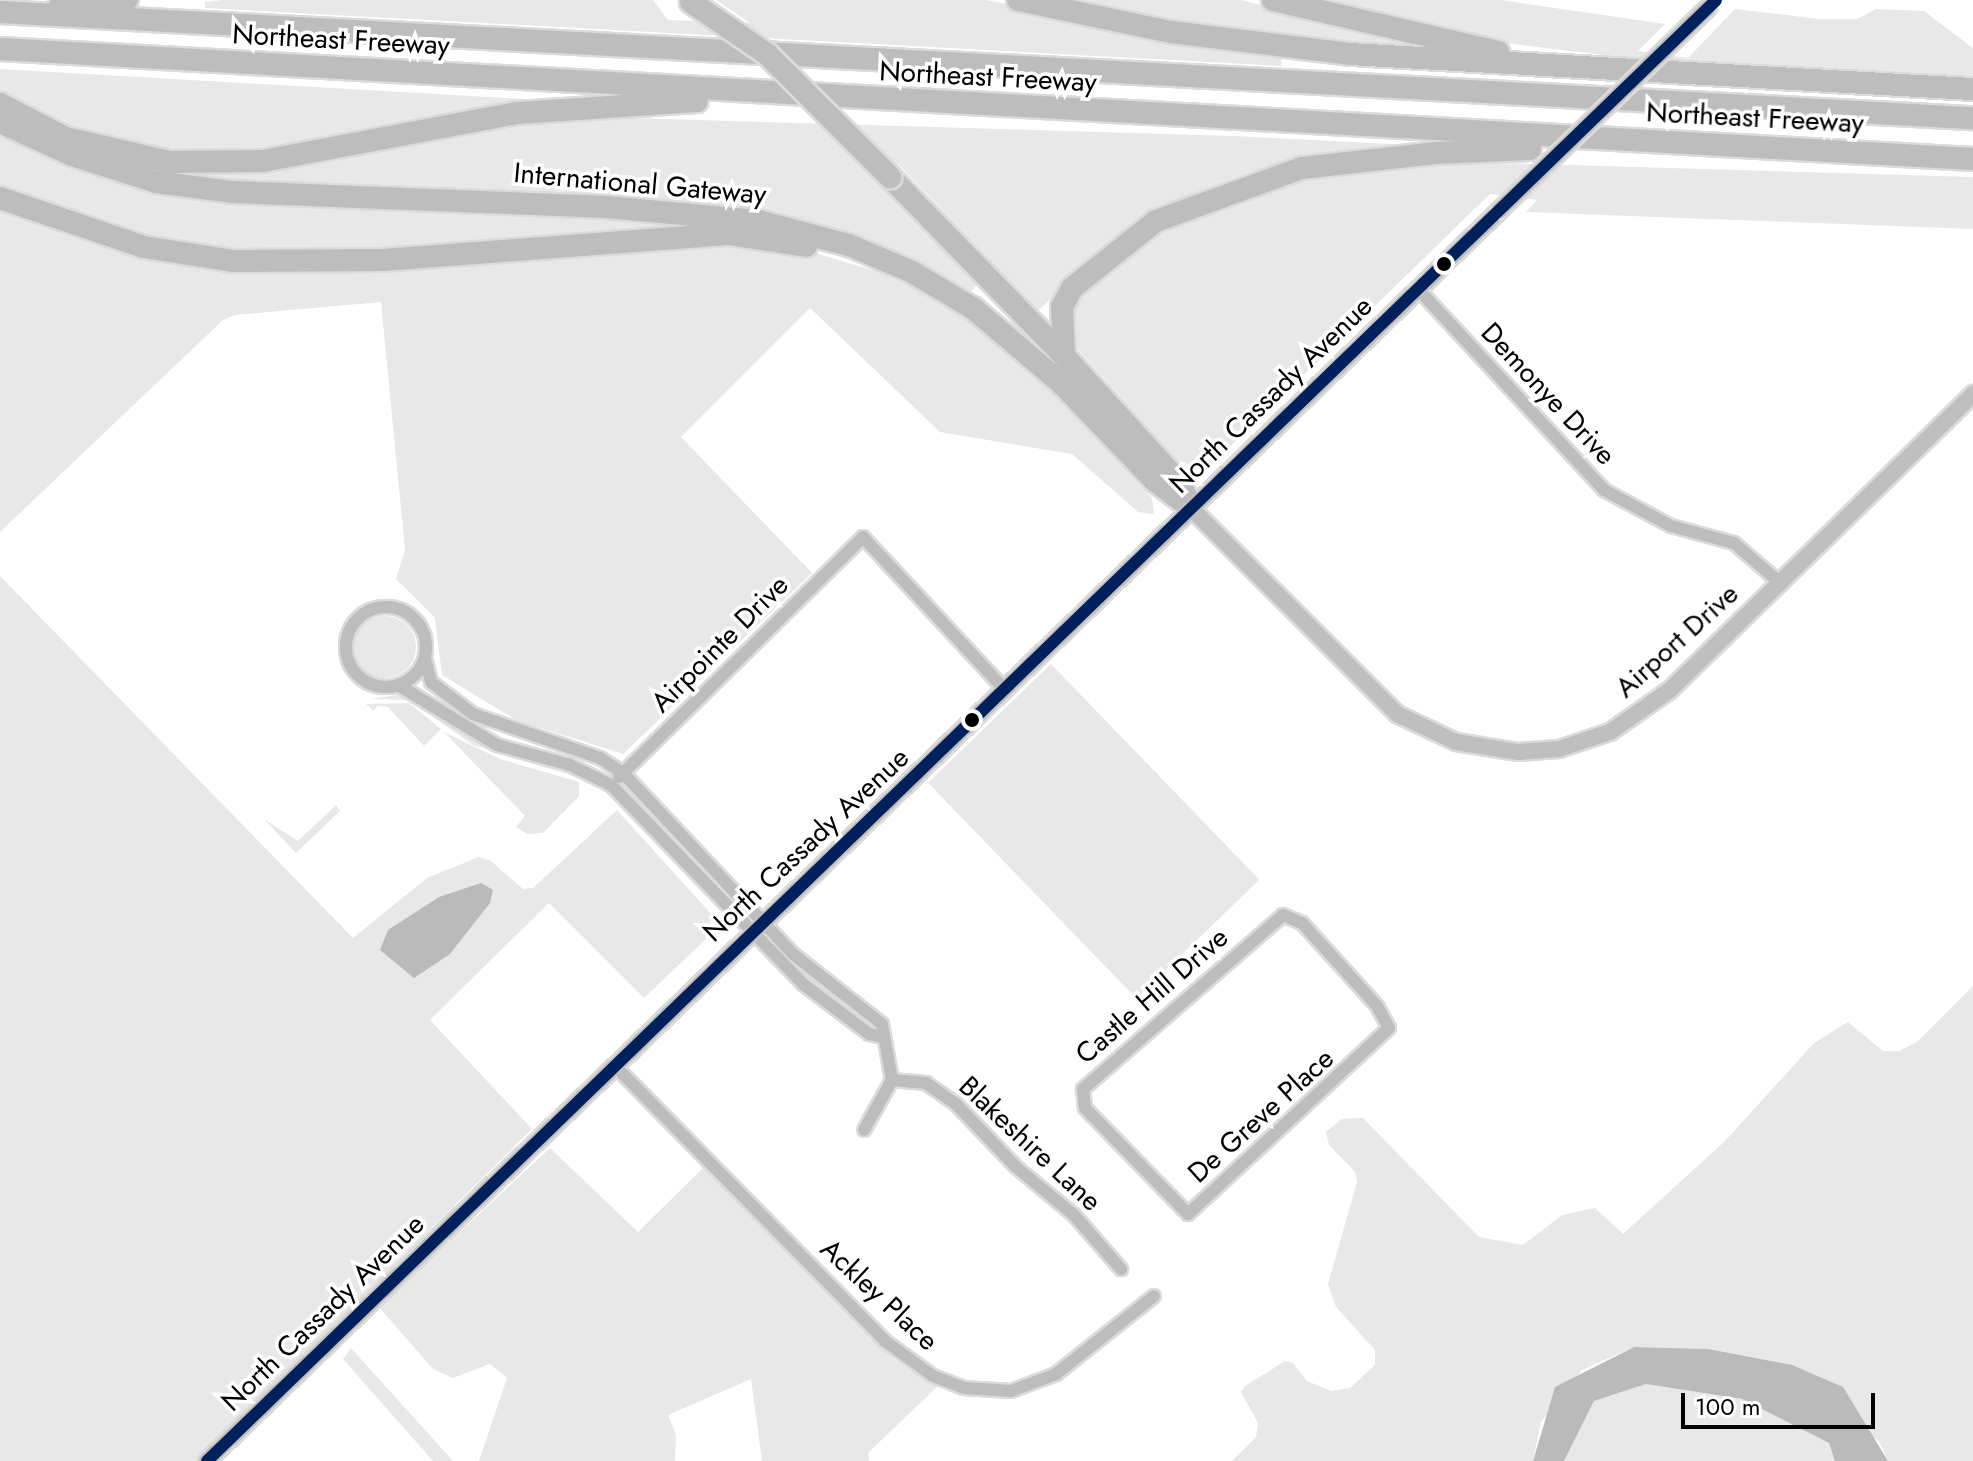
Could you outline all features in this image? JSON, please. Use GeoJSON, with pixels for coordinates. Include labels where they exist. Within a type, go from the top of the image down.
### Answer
{"type":"FeatureCollection","features":[{"type":"Feature","properties":{"kind":"highway"},"geometry":{"type":"LineString","coordinates":[[0,11],[127,0]]}},
{"type":"Feature","properties":{"kind":"highway"},"geometry":{"type":"LineString","coordinates":[[1018,0],[1265,46],[1973,89]]}},
{"type":"Feature","properties":{"kind":"highway"},"geometry":{"type":"LineString","coordinates":[[1273,0],[1569,66]]}},
{"type":"Feature","properties":{"kind":"highway"},"geometry":{"type":"LineString","coordinates":[[688,1],[768,55],[890,177],[1064,356],[1178,481],[1191,508]]}},
{"type":"Feature","properties":{"kind":"highway","name":"Northeast Freeway"},"geometry":{"type":"LineString","coordinates":[[0,11],[1973,118]]}},
{"type":"Feature","properties":{"kind":"highway","name":"Northeast Freeway"},"geometry":{"type":"LineString","coordinates":[[3,50],[1973,159]]}},
{"type":"Feature","properties":{"kind":"highway"},"geometry":{"type":"LineString","coordinates":[[0,104],[66,138],[169,162],[263,161],[518,113],[794,95]]}},
{"type":"Feature","properties":{"kind":"highway","name":"International Gateway"},"geometry":{"type":"LineString","coordinates":[[0,122],[72,155],[156,182],[233,192],[607,207],[758,221],[849,245],[912,272],[985,319],[1062,384],[1154,480],[1191,508]]}},
{"type":"Feature","properties":{"kind":"highway"},"geometry":{"type":"LineString","coordinates":[[1064,356],[1062,307],[1072,288],[1156,221],[1302,168],[1435,153],[1637,141]]}},
{"type":"Feature","properties":{"kind":"highway"},"geometry":{"type":"LineString","coordinates":[[0,198],[144,247],[233,261],[383,260],[728,234],[847,252],[912,272]]}},
{"type":"Feature","properties":{"kind":"main road","name":"North Cassady Avenue"},"geometry":{"type":"LineString","coordinates":[[207,1461],[758,926],[1006,691],[1712,4]]}},
{"type":"Feature","properties":{"kind":"main road","name":"Airport Drive"},"geometry":{"type":"LineString","coordinates":[[1191,508],[1397,714],[1431,734],[1488,749],[1559,749],[1585,742],[1640,715],[1973,394]]}},
{"type":"Feature","properties":{"kind":"street","name":"Demonye Drive"},"geometry":{"type":"LineString","coordinates":[[1418,289],[1604,490],[1671,526],[1734,543],[1779,582]]}},
{"type":"Feature","properties":{"kind":"street","name":"Airpointe Drive"},"geometry":{"type":"LineString","coordinates":[[611,785],[863,537],[1006,691]]}},
{"type":"Feature","properties":{"kind":"street"},"geometry":{"type":"LineString","coordinates":[[425,658],[410,679],[398,685],[371,684],[351,667],[345,641],[357,618],[381,606],[407,612],[424,632],[425,658],[431,682],[473,714],[600,758],[623,773],[758,926],[803,984],[869,1034],[882,1037]]}},
{"type":"Feature","properties":{"kind":"street"},"geometry":{"type":"LineString","coordinates":[[398,685],[497,745],[570,765],[611,785],[758,926],[882,1024],[892,1080],[864,1130]]}},
{"type":"Feature","properties":{"kind":"street","name":"Castle Hill Drive"},"geometry":{"type":"LineString","coordinates":[[1130,1158],[1085,1108],[1083,1089],[1283,915],[1302,923],[1377,1006],[1389,1028]]}},
{"type":"Feature","properties":{"kind":"street","name":"De Greve Place"},"geometry":{"type":"LineString","coordinates":[[1130,1158],[1188,1214],[1389,1028]]}},
{"type":"Feature","properties":{"kind":"street","name":"Ackley Place"},"geometry":{"type":"LineString","coordinates":[[615,1066],[880,1336],[933,1376],[964,1388],[1011,1391],[1056,1374],[1154,1296]]}},
{"type":"Feature","properties":{"kind":"street","name":"Blakeshire Lane"},"geometry":{"type":"LineString","coordinates":[[892,1080],[926,1083],[955,1103],[1016,1167],[1074,1215],[1121,1269]]}},
{"type":"Feature","properties":{"kind":"shaded area"},"geometry":{"type":"Polygon","coordinates":[[[653,0],[668,20],[750,23],[716,0],[986,0],[1282,55],[1281,66],[205,8],[205,2],[653,0]]]}},
{"type":"Feature","properties":{"kind":"shaded area"},"geometry":{"type":"Polygon","coordinates":[[[1054,0],[1241,0],[1440,48],[1440,54],[1206,29],[1054,0]]]}},
{"type":"Feature","properties":{"kind":"shaded area"},"geometry":{"type":"Polygon","coordinates":[[[1318,0],[1500,0],[1665,24],[1638,51],[1688,58],[1735,9],[1819,19],[1857,19],[1876,9],[1924,11],[1973,48],[1973,82],[1618,57],[1497,42],[1318,0]]]}},
{"type":"Feature","properties":{"kind":"shaded area"},"geometry":{"type":"Polygon","coordinates":[[[0,69],[541,100],[542,106],[274,153],[145,153],[26,115],[23,103],[0,92],[0,69]]]}},
{"type":"Feature","properties":{"kind":"shaded area"},"geometry":{"type":"Polygon","coordinates":[[[599,117],[1234,136],[1392,144],[1392,150],[1330,154],[1251,172],[1200,191],[1141,218],[1110,240],[1038,311],[898,164],[862,164],[978,284],[968,294],[920,263],[814,225],[183,181],[182,174],[243,172],[486,128],[599,117]]]}},
{"type":"Feature","properties":{"kind":"shaded area"},"geometry":{"type":"Polygon","coordinates":[[[0,129],[58,161],[159,193],[703,223],[703,228],[412,251],[249,255],[120,232],[0,189],[0,129]]]}},
{"type":"Feature","properties":{"kind":"shaded area"},"geometry":{"type":"Polygon","coordinates":[[[1497,163],[1973,177],[1973,229],[1526,212],[1537,200],[1490,194],[1212,464],[1200,469],[1177,460],[1072,343],[1070,318],[1077,300],[1110,267],[1169,227],[1311,176],[1379,167],[1497,163]]]}},
{"type":"Feature","properties":{"kind":"shaded area"},"geometry":{"type":"Polygon","coordinates":[[[0,208],[117,250],[251,271],[326,273],[666,247],[742,245],[808,251],[876,271],[934,297],[986,334],[1045,386],[1152,498],[1154,514],[1138,512],[1072,454],[940,432],[810,308],[681,437],[812,573],[623,754],[516,720],[442,675],[435,618],[396,579],[405,550],[381,302],[234,315],[223,320],[0,532],[0,208]]]}},
{"type":"Feature","properties":{"kind":"shaded area"},"geometry":{"type":"Polygon","coordinates":[[[0,576],[353,938],[427,878],[479,857],[491,861],[523,889],[533,888],[617,810],[713,916],[706,939],[644,998],[549,903],[430,1020],[532,1129],[196,1461],[0,1461],[0,576]]]}},
{"type":"Feature","properties":{"kind":"shaded area"},"geometry":{"type":"Polygon","coordinates":[[[385,616],[407,625],[416,647],[407,669],[385,678],[363,669],[354,647],[363,625],[385,616]]]}},
{"type":"Feature","properties":{"kind":"shaded area"},"geometry":{"type":"Polygon","coordinates":[[[1051,664],[1259,880],[1136,999],[928,783],[1051,664]]]}},
{"type":"Feature","properties":{"kind":"shaded area"},"geometry":{"type":"Polygon","coordinates":[[[403,694],[487,746],[576,777],[473,745],[409,700],[371,699],[403,694]]]}},
{"type":"Feature","properties":{"kind":"shaded area"},"geometry":{"type":"Polygon","coordinates":[[[409,703],[441,729],[424,746],[388,707],[378,706],[373,711],[366,704],[409,703]]]}},
{"type":"Feature","properties":{"kind":"shaded area"},"geometry":{"type":"Polygon","coordinates":[[[444,732],[500,759],[579,782],[579,796],[543,833],[527,834],[516,827],[525,816],[444,732]]]}},
{"type":"Feature","properties":{"kind":"shaded area"},"geometry":{"type":"Polygon","coordinates":[[[336,805],[340,811],[296,853],[264,819],[298,841],[336,805]]]}},
{"type":"Feature","properties":{"kind":"shaded area"},"geometry":{"type":"Polygon","coordinates":[[[481,883],[493,890],[490,903],[450,954],[414,978],[380,950],[388,930],[439,897],[481,883]]]}},
{"type":"Feature","properties":{"kind":"shaded area"},"geometry":{"type":"Polygon","coordinates":[[[1973,986],[1973,1461],[1888,1461],[1879,1441],[1708,1349],[1634,1347],[1582,1370],[1541,1422],[1533,1461],[1232,1461],[1256,1437],[1258,1423],[1241,1392],[1245,1386],[1285,1361],[1293,1363],[1307,1381],[1331,1391],[1350,1388],[1375,1365],[1375,1350],[1336,1307],[1328,1284],[1357,1182],[1355,1172],[1329,1145],[1326,1132],[1342,1119],[1363,1118],[1479,1237],[1523,1245],[1562,1215],[1595,1208],[1623,1234],[1725,1141],[1814,1043],[1848,1022],[1883,1051],[1899,1051],[1917,1042],[1973,986]]]}},
{"type":"Feature","properties":{"kind":"shaded area"},"geometry":{"type":"Polygon","coordinates":[[[550,1148],[638,1232],[704,1167],[895,1360],[937,1387],[868,1453],[869,1461],[762,1461],[751,1379],[668,1415],[676,1435],[675,1461],[479,1461],[507,1378],[490,1364],[453,1378],[433,1369],[379,1307],[550,1148]]]}},
{"type":"Feature","properties":{"kind":"shaded area"},"geometry":{"type":"Polygon","coordinates":[[[1634,1347],[1708,1349],[1792,1365],[1843,1387],[1888,1461],[1835,1461],[1829,1443],[1742,1399],[1646,1384],[1594,1401],[1564,1461],[1533,1461],[1555,1387],[1634,1347]]]}},
{"type":"Feature","properties":{"kind":"shaded area"},"geometry":{"type":"Polygon","coordinates":[[[351,1348],[453,1461],[433,1461],[343,1359],[351,1348]]]}},
{"type":"Feature","properties":{"kind":"shaded area"},"geometry":{"type":"Polygon","coordinates":[[[1646,1384],[1742,1399],[1829,1443],[1835,1461],[1564,1461],[1594,1401],[1646,1384]]]}},
{"type":"Feature","properties":{"kind":"transit line"},"geometry":{"type":"LineString","coordinates":[[207,1461],[1716,0]]}}]}
